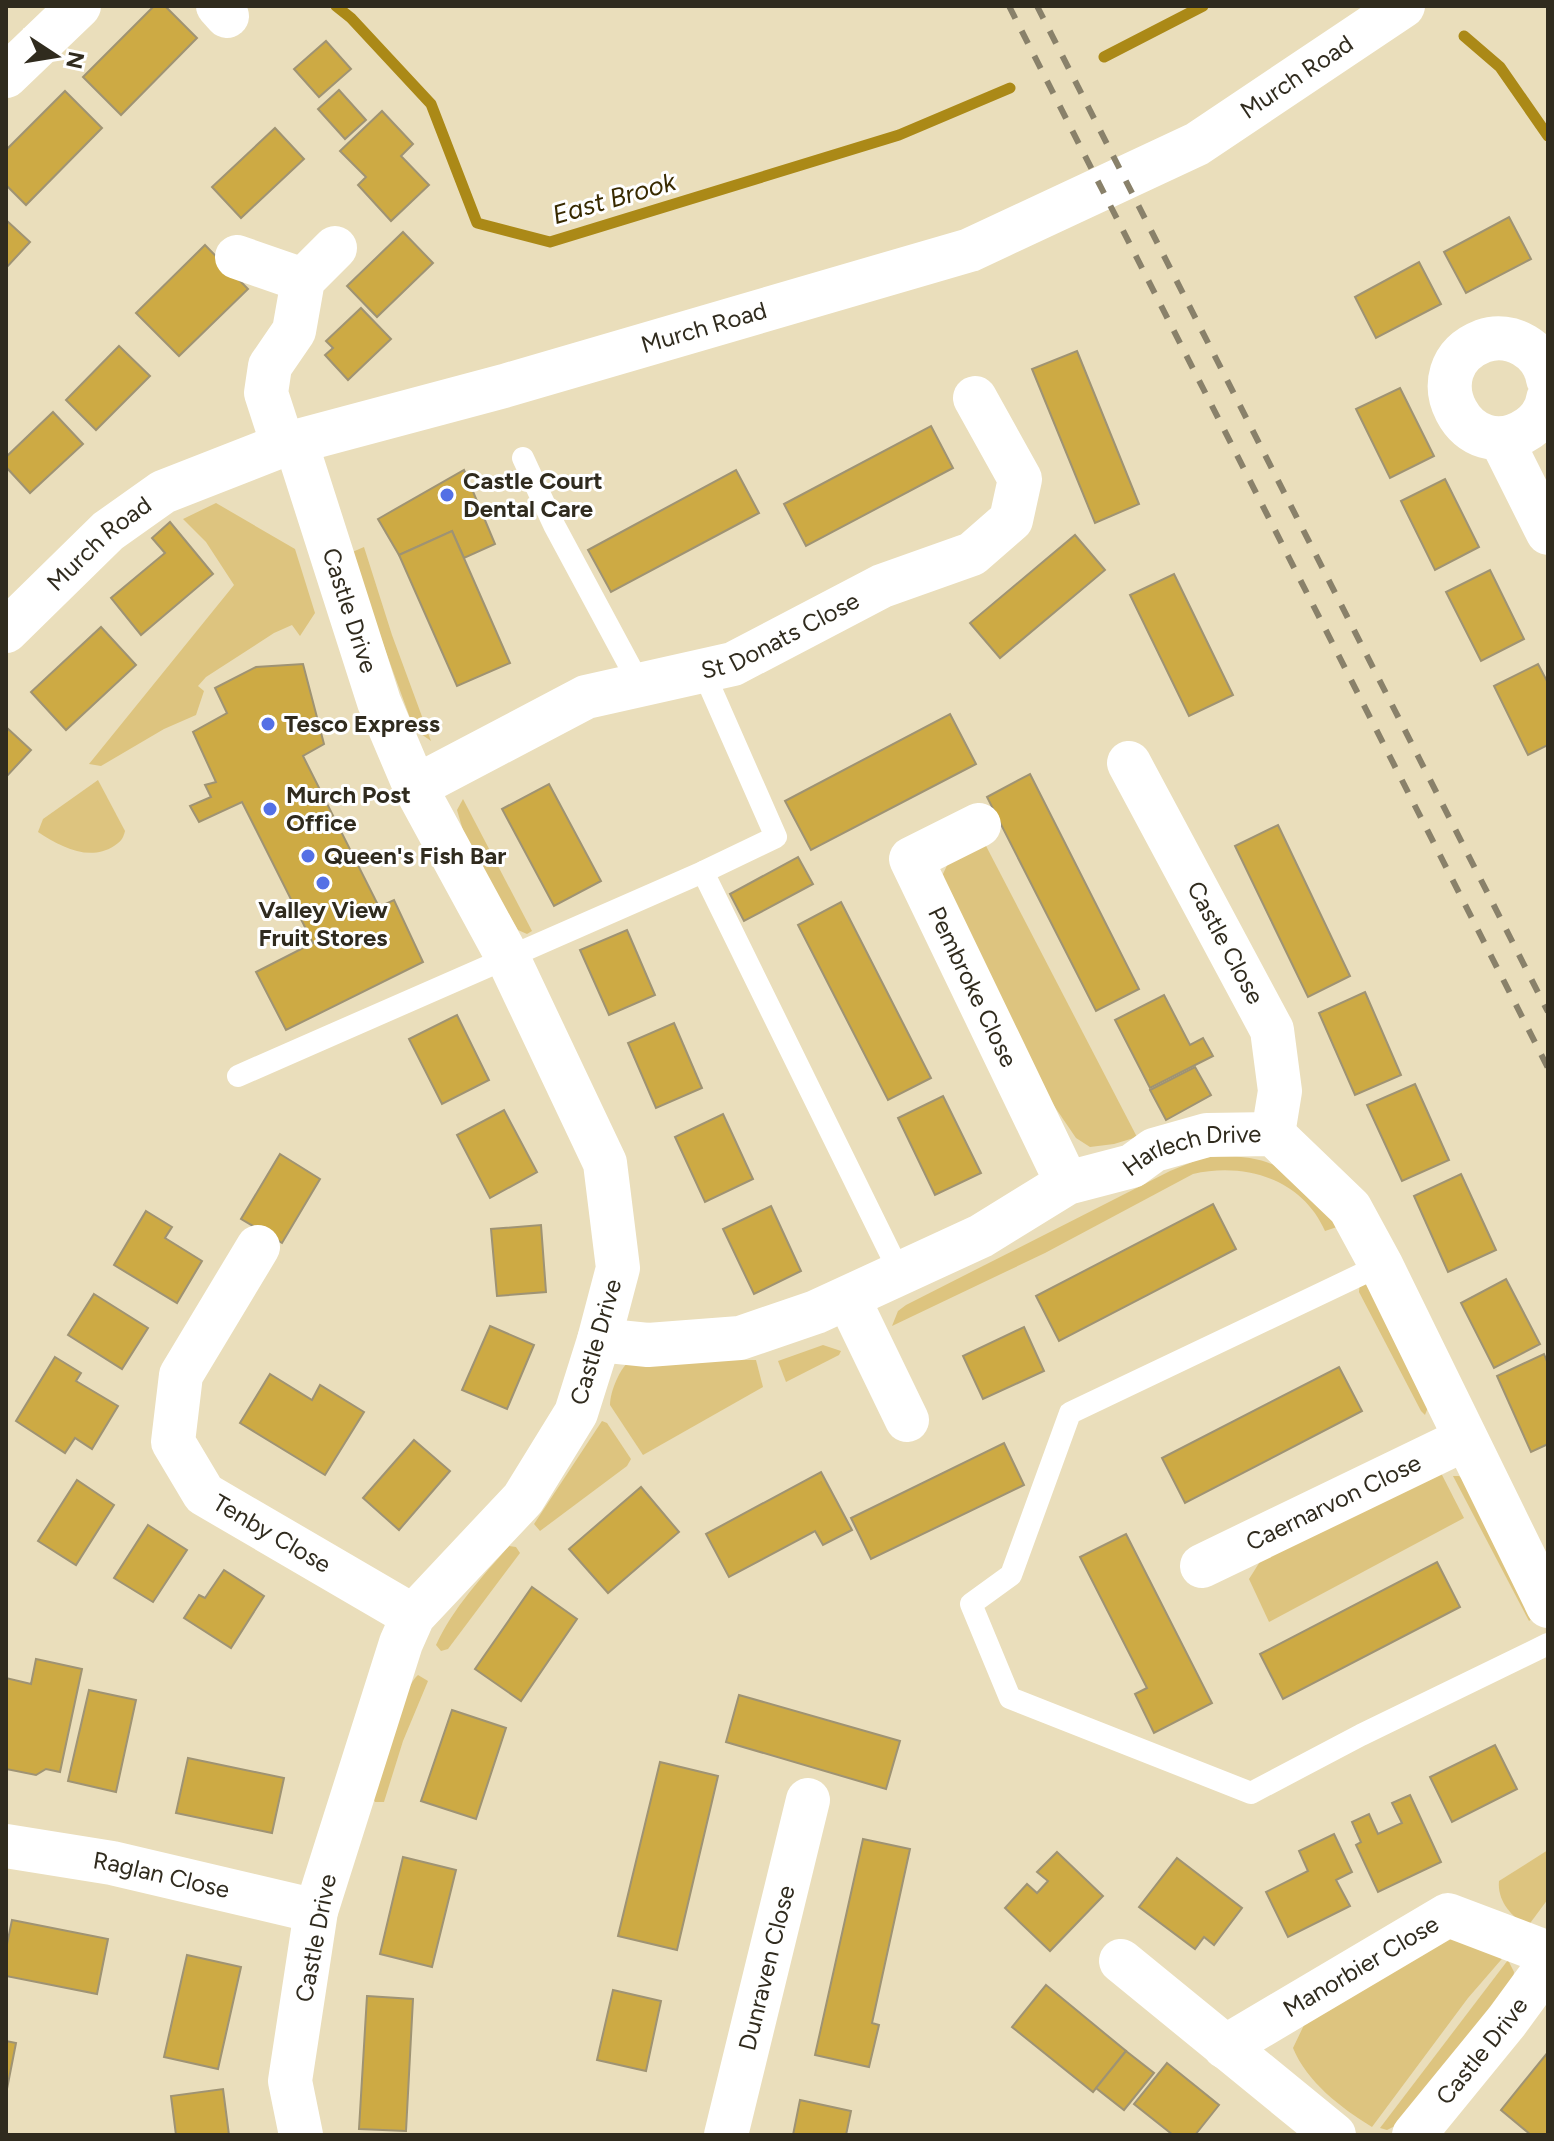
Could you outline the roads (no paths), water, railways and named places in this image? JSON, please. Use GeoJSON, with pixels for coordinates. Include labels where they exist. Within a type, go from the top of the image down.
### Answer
{"type":"FeatureCollection","features":[{"type":"Feature","properties":{"kind":"street"},"geometry":{"type":"LineString","coordinates":[[6,76],[79,6]]}},
{"type":"Feature","properties":{"kind":"street","name":"Murch Road"},"geometry":{"type":"LineString","coordinates":[[6,631],[108,531],[163,492],[289,444],[504,386],[970,250],[1197,144],[1403,6]]}},
{"type":"Feature","properties":{"kind":"street"},"geometry":{"type":"LineString","coordinates":[[237,257],[303,280],[335,248]]}},
{"type":"Feature","properties":{"kind":"street","name":"Castle Drive"},"geometry":{"type":"LineString","coordinates":[[301,2135],[290,2081],[316,1911],[401,1643],[413,1616],[523,1499],[576,1413],[618,1268],[605,1163],[508,958],[415,787],[379,702],[289,444],[266,393],[270,366],[294,331],[303,280]]}},
{"type":"Feature","properties":{"kind":"street"},"geometry":{"type":"LineString","coordinates":[[1548,379],[1547,371],[1534,352],[1520,342],[1502,338],[1487,340],[1471,347],[1460,358],[1452,373],[1449,394],[1454,410],[1464,424],[1478,434],[1501,439],[1520,434],[1536,423],[1547,407],[1548,399]]}},
{"type":"Feature","properties":{"kind":"street","name":"St Donats Close"},"geometry":{"type":"LineString","coordinates":[[415,787],[586,697],[733,664],[882,586],[972,554],[1011,520],[1020,479],[975,398]]}},
{"type":"Feature","properties":{"kind":"street"},"geometry":{"type":"LineString","coordinates":[[1501,439],[1548,533]]}},
{"type":"Feature","properties":{"kind":"street","name":"Castle Close"},"geometry":{"type":"LineString","coordinates":[[1129,763],[1272,1030],[1280,1091],[1273,1134]]}},
{"type":"Feature","properties":{"kind":"street","name":"Pembroke Close"},"geometry":{"type":"LineString","coordinates":[[979,825],[911,859],[1067,1183]]}},
{"type":"Feature","properties":{"kind":"street","name":"Harlech Drive"},"geometry":{"type":"LineString","coordinates":[[599,1340],[648,1345],[740,1338],[816,1312],[981,1236],[1067,1183],[1132,1166],[1154,1150],[1207,1135],[1273,1134],[1350,1208],[1548,1606]]}},
{"type":"Feature","properties":{"kind":"street","name":"Tenby Close"},"geometry":{"type":"LineString","coordinates":[[258,1247],[181,1375],[173,1442],[204,1494],[413,1616]]}},
{"type":"Feature","properties":{"kind":"street"},"geometry":{"type":"LineString","coordinates":[[848,1298],[907,1420]]}},
{"type":"Feature","properties":{"kind":"street","name":"Caernarvon Close"},"geometry":{"type":"LineString","coordinates":[[1202,1566],[1465,1439]]}},
{"type":"Feature","properties":{"kind":"street","name":"Dunraven Close"},"geometry":{"type":"LineString","coordinates":[[726,2135],[808,1800]]}},
{"type":"Feature","properties":{"kind":"street","name":"Raglan Close"},"geometry":{"type":"LineString","coordinates":[[6,1846],[112,1863],[316,1911]]}},
{"type":"Feature","properties":{"kind":"street","name":"Manorbier Close"},"geometry":{"type":"LineString","coordinates":[[1225,2047],[1448,1915],[1548,1953]]}},
{"type":"Feature","properties":{"kind":"street"},"geometry":{"type":"LineString","coordinates":[[1121,1961],[1334,2135]]}},
{"type":"Feature","properties":{"kind":"street","name":"Castle Drive"},"geometry":{"type":"LineString","coordinates":[[1414,2135],[1507,2021],[1548,1965]]}},
{"type":"Feature","properties":{"kind":"lane"},"geometry":{"type":"LineString","coordinates":[[523,458],[554,525],[640,685]]}},
{"type":"Feature","properties":{"kind":"lane"},"geometry":{"type":"LineString","coordinates":[[238,1076],[776,837],[703,671]]}},
{"type":"Feature","properties":{"kind":"lane"},"geometry":{"type":"LineString","coordinates":[[703,872],[900,1273]]}},
{"type":"Feature","properties":{"kind":"lane"},"geometry":{"type":"LineString","coordinates":[[1381,1265],[1070,1413],[1011,1575],[971,1604],[1010,1698],[1251,1793],[1361,1735],[1548,1644]]}},
{"type":"Feature","properties":{"kind":"waterway","name":"East Brook"},"geometry":{"type":"LineString","coordinates":[[336,6],[351,18],[431,104],[477,223],[550,242],[899,135],[1010,88]]}},
{"type":"Feature","properties":{"kind":"waterway","name":"East Brook"},"geometry":{"type":"LineString","coordinates":[[1104,57],[1203,6]]}},
{"type":"Feature","properties":{"kind":"waterway","name":"East Brook"},"geometry":{"type":"LineString","coordinates":[[1464,36],[1500,67],[1548,136]]}},
{"type":"Feature","properties":{"kind":"railway"},"geometry":{"type":"LineString","coordinates":[[1009,6],[1548,1068]]}},
{"type":"Feature","properties":{"kind":"railway"},"geometry":{"type":"LineString","coordinates":[[1037,6],[1548,1012]]}},
{"type":"Feature","properties":{"kind":"place","name":"Castle Court Dental Care"},"geometry":{"type":"Point","coordinates":[447,495]}},
{"type":"Feature","properties":{"kind":"place","name":"Tesco Express"},"geometry":{"type":"Point","coordinates":[268,724]}},
{"type":"Feature","properties":{"kind":"place","name":"Murch Post Office"},"geometry":{"type":"Point","coordinates":[270,809]}},
{"type":"Feature","properties":{"kind":"place","name":"Queen's Fish Bar"},"geometry":{"type":"Point","coordinates":[308,856]}},
{"type":"Feature","properties":{"kind":"place","name":"Valley View Fruit Stores"},"geometry":{"type":"Point","coordinates":[323,883]}}]}
